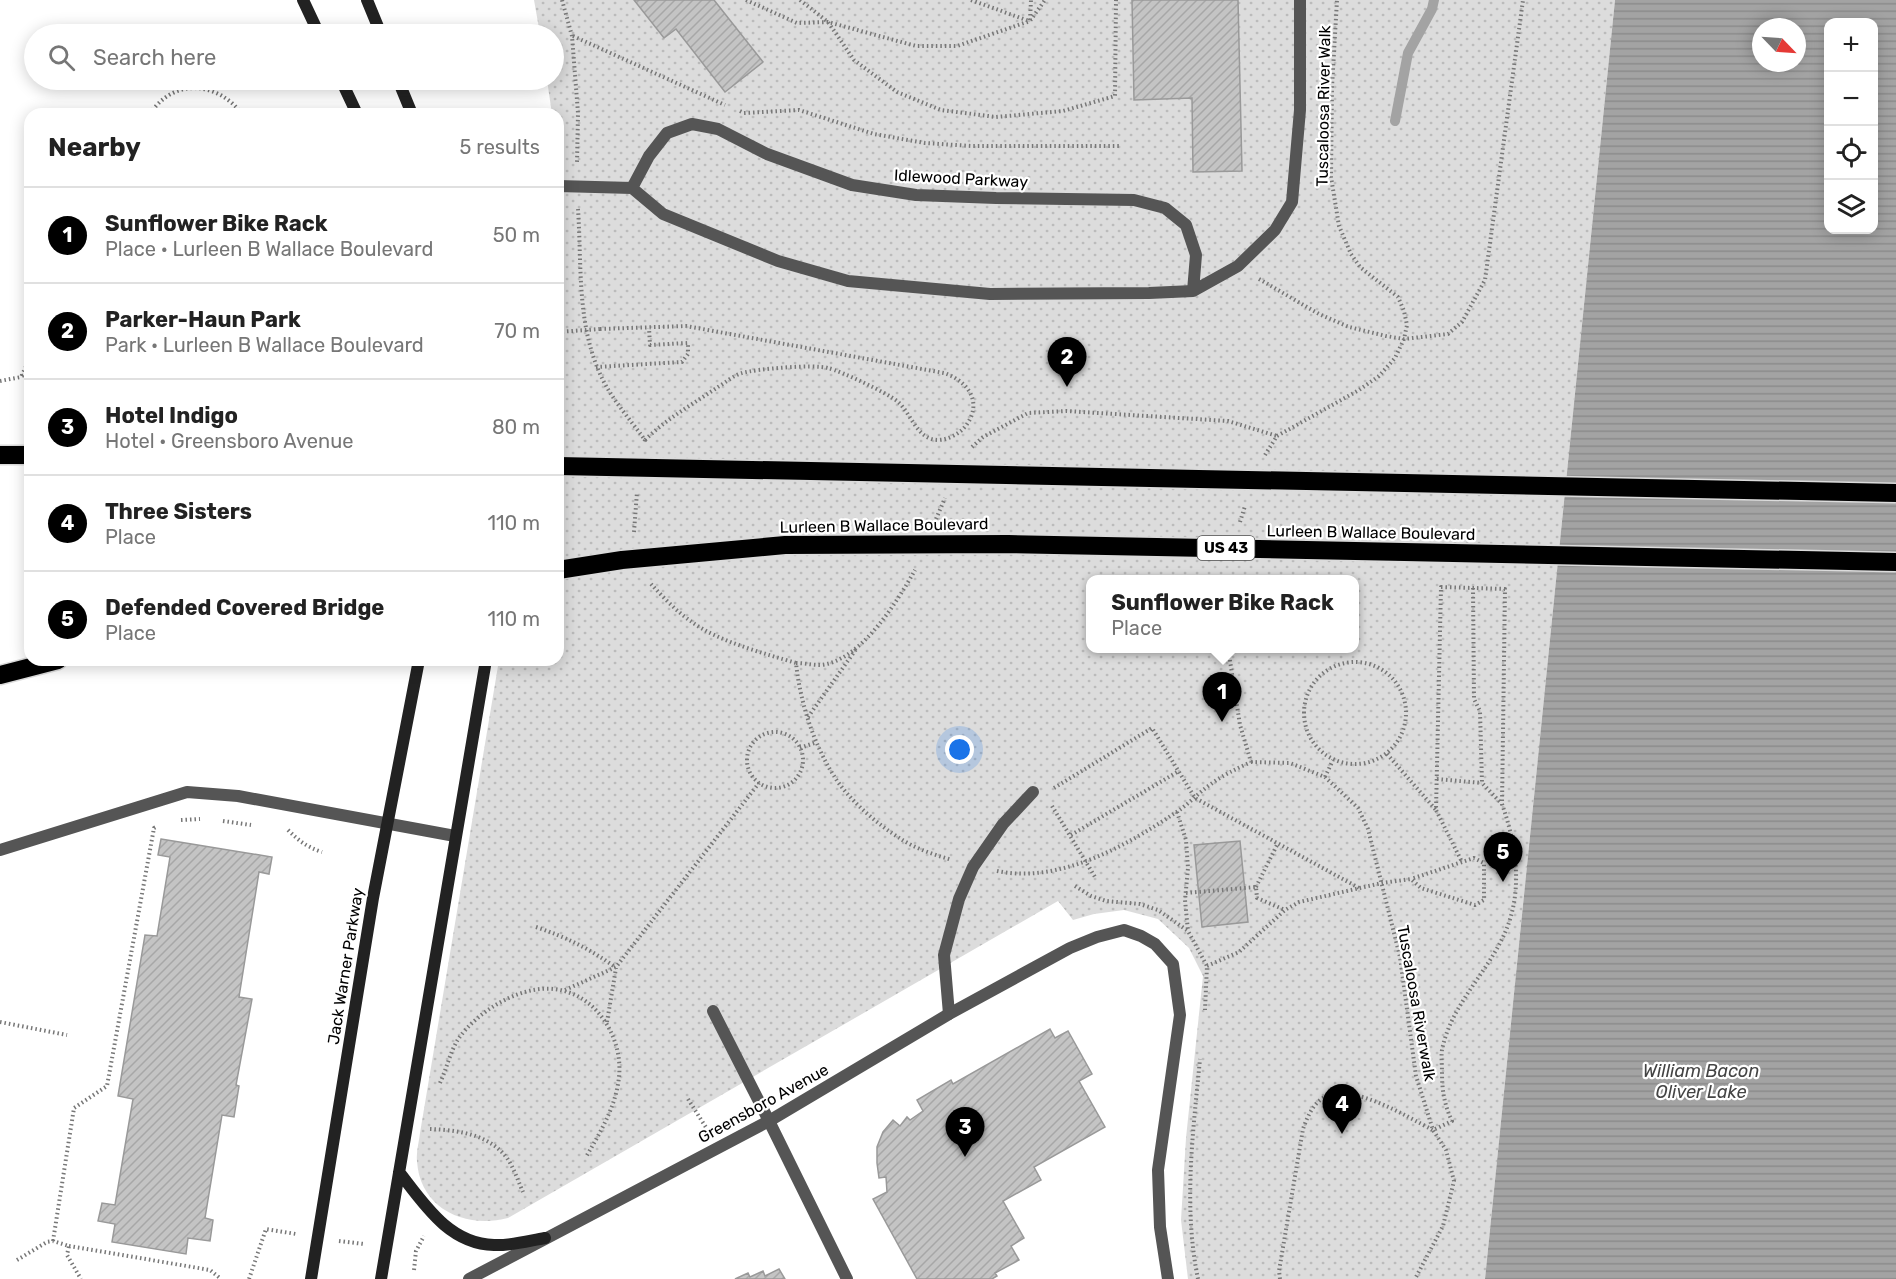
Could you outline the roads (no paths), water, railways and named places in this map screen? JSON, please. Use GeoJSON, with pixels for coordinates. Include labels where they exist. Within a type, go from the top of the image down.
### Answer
{"type":"FeatureCollection","features":[{"type":"Feature","properties":{"kind":"highway"},"geometry":{"type":"LineString","coordinates":[[0,455],[24,455]]}},
{"type":"Feature","properties":{"kind":"highway"},"geometry":{"type":"LineString","coordinates":[[564,466],[1896,494]]}},
{"type":"Feature","properties":{"kind":"highway","name":"Lurleen B Wallace Boulevard"},"geometry":{"type":"LineString","coordinates":[[564,569],[622,560],[785,545],[997,544],[1896,562]]}},
{"type":"Feature","properties":{"kind":"highway"},"geometry":{"type":"LineString","coordinates":[[0,675],[35,666]]}},
{"type":"Feature","properties":{"kind":"main road"},"geometry":{"type":"LineString","coordinates":[[303,0],[314,24]]}},
{"type":"Feature","properties":{"kind":"main road"},"geometry":{"type":"LineString","coordinates":[[368,0],[377,24]]}},
{"type":"Feature","properties":{"kind":"main road"},"geometry":{"type":"LineString","coordinates":[[346,90],[354,108]]}},
{"type":"Feature","properties":{"kind":"main road"},"geometry":{"type":"LineString","coordinates":[[402,90],[410,108]]}},
{"type":"Feature","properties":{"kind":"main road","name":"Jack Warner Parkway"},"geometry":{"type":"LineString","coordinates":[[311,1279],[373,898],[418,666]]}},
{"type":"Feature","properties":{"kind":"main road"},"geometry":{"type":"LineString","coordinates":[[381,1279],[485,666]]}},
{"type":"Feature","properties":{"kind":"main road"},"geometry":{"type":"LineString","coordinates":[[399,1172],[435,1219],[470,1242],[495,1245],[544,1238]]}},
{"type":"Feature","properties":{"kind":"street"},"geometry":{"type":"LineString","coordinates":[[564,186],[632,188],[663,214],[778,261],[848,281],[990,294],[1193,291],[1238,266],[1275,230],[1292,202],[1300,110],[1300,0]]}},
{"type":"Feature","properties":{"kind":"street","name":"Idlewood Parkway"},"geometry":{"type":"LineString","coordinates":[[632,188],[649,156],[667,133],[692,124],[718,129],[767,154],[852,185],[916,195],[1134,200],[1165,208],[1186,225],[1196,255],[1193,291]]}},
{"type":"Feature","properties":{"kind":"street"},"geometry":{"type":"LineString","coordinates":[[0,850],[188,792],[238,796],[455,836]]}},
{"type":"Feature","properties":{"kind":"street"},"geometry":{"type":"LineString","coordinates":[[949,1014],[944,955],[959,899],[973,867],[1003,824],[1039,793]]}},
{"type":"Feature","properties":{"kind":"street","name":"Greensboro Avenue"},"geometry":{"type":"LineString","coordinates":[[469,1279],[769,1121],[949,1014],[1070,948],[1097,937],[1124,930],[1155,944],[1173,964],[1180,1015],[1158,1170],[1160,1227],[1168,1279]]}},
{"type":"Feature","properties":{"kind":"street"},"geometry":{"type":"LineString","coordinates":[[713,1011],[847,1279]]}},
{"type":"Feature","properties":{"kind":"water","name":"William Bacon Oliver Lake"},"geometry":{"type":"Polygon","coordinates":[[[1615,0],[1896,0],[1896,1279],[1485,1279],[1615,0]]]}},
{"type":"Feature","properties":{"kind":"waterway"},"geometry":{"type":"LineString","coordinates":[[1395,121],[1408,53],[1432,9],[1434,0]]}},
{"type":"Feature","properties":{"kind":"place","name":"Parker-Haun Park"},"geometry":{"type":"Point","coordinates":[1067,387]}},
{"type":"Feature","properties":{"kind":"place","name":"Sunflower Bike Rack"},"geometry":{"type":"Point","coordinates":[1222,722]}},
{"type":"Feature","properties":{"kind":"place","name":"Defended Covered Bridge"},"geometry":{"type":"Point","coordinates":[1503,882]}},
{"type":"Feature","properties":{"kind":"place","name":"Three Sisters"},"geometry":{"type":"Point","coordinates":[1342,1134]}},
{"type":"Feature","properties":{"kind":"place","name":"Hotel Indigo"},"geometry":{"type":"Point","coordinates":[965,1157]}}]}
